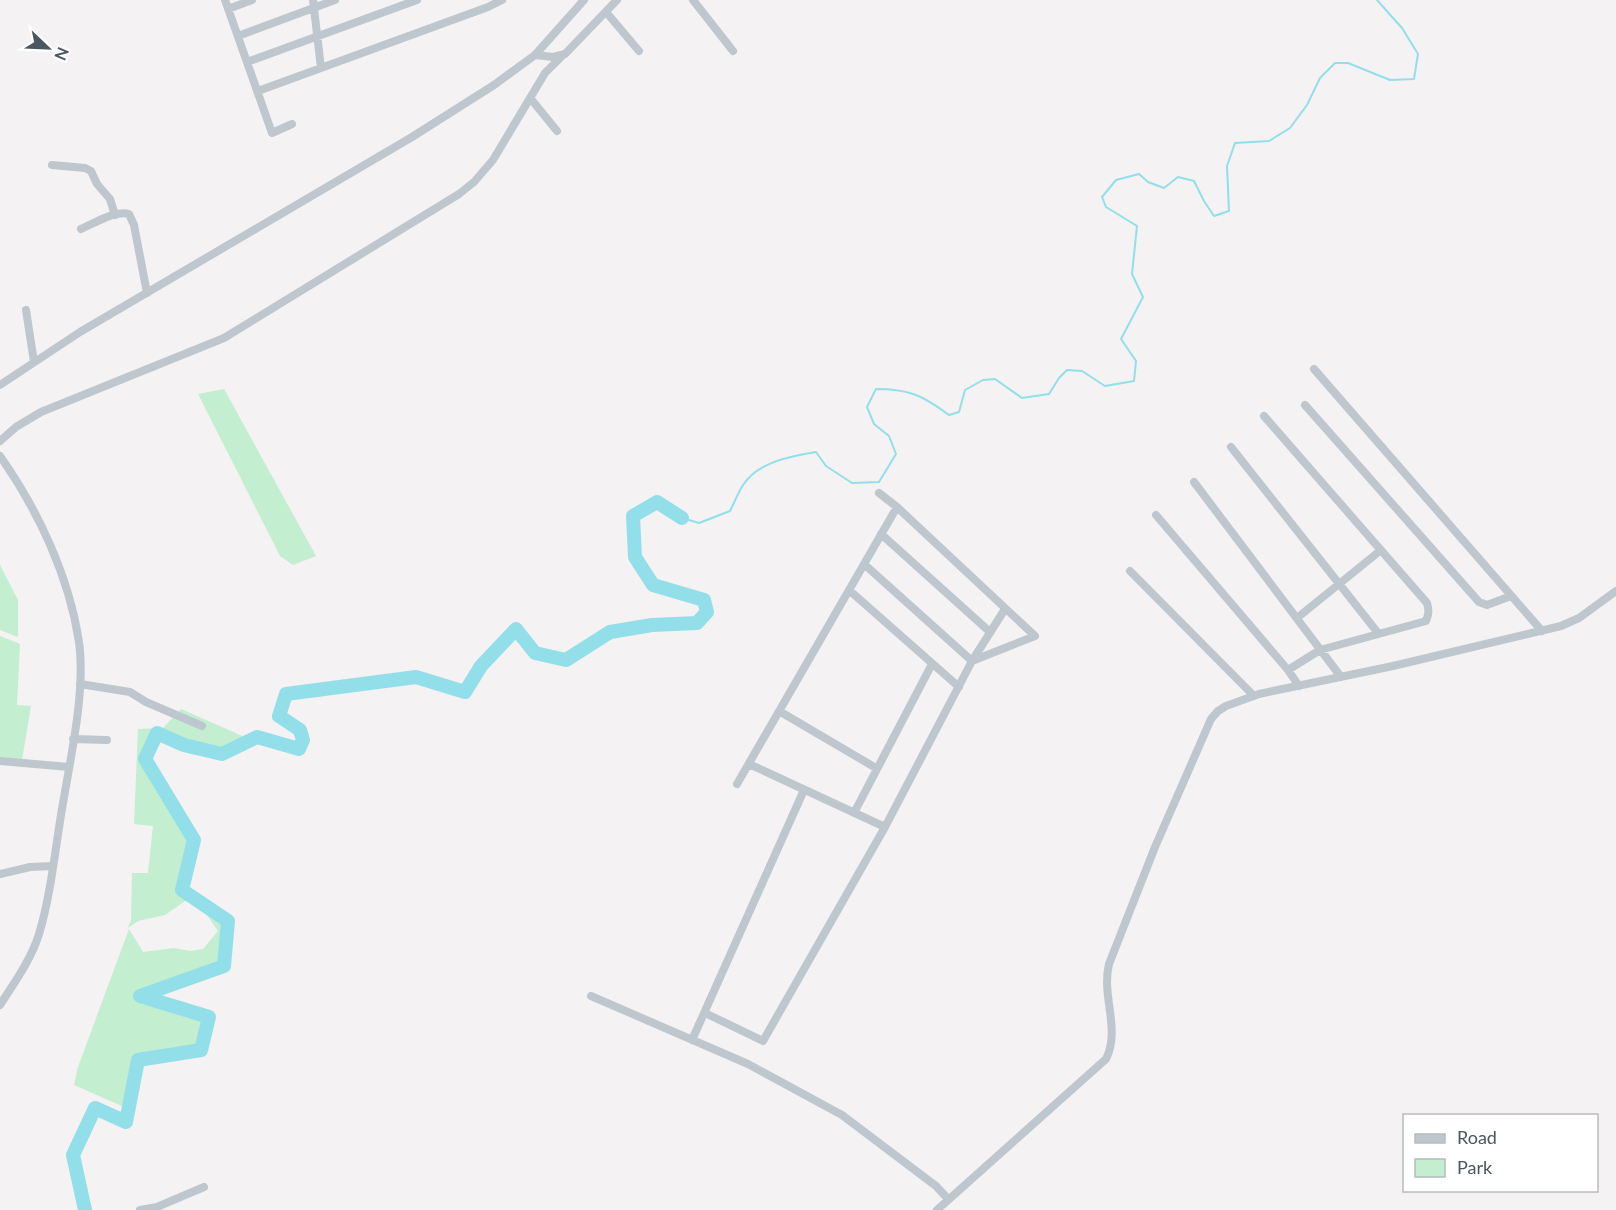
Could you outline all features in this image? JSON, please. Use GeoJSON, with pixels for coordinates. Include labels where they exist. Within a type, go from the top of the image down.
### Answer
{"type":"FeatureCollection","features":[{"type":"Feature","properties":{"kind":"street"},"geometry":{"type":"LineString","coordinates":[[252,0],[227,4],[272,133],[292,124]]}},
{"type":"Feature","properties":{"kind":"street"},"geometry":{"type":"LineString","coordinates":[[238,36],[314,4],[335,0]]}},
{"type":"Feature","properties":{"kind":"street"},"geometry":{"type":"LineString","coordinates":[[248,63],[417,0]]}},
{"type":"Feature","properties":{"kind":"street"},"geometry":{"type":"LineString","coordinates":[[258,91],[488,7],[501,0]]}},
{"type":"Feature","properties":{"kind":"street"},"geometry":{"type":"LineString","coordinates":[[0,385],[147,293],[412,137],[494,85],[536,55],[584,0]]}},
{"type":"Feature","properties":{"kind":"street"},"geometry":{"type":"LineString","coordinates":[[0,441],[16,427],[41,412],[224,338],[459,194],[474,182],[492,160],[545,73],[616,0]]}},
{"type":"Feature","properties":{"kind":"street"},"geometry":{"type":"LineString","coordinates":[[693,0],[733,51]]}},
{"type":"Feature","properties":{"kind":"street"},"geometry":{"type":"LineString","coordinates":[[314,4],[321,68]]}},
{"type":"Feature","properties":{"kind":"street"},"geometry":{"type":"LineString","coordinates":[[606,12],[639,51]]}},
{"type":"Feature","properties":{"kind":"street"},"geometry":{"type":"LineString","coordinates":[[536,55],[553,57],[565,54]]}},
{"type":"Feature","properties":{"kind":"street"},"geometry":{"type":"LineString","coordinates":[[531,99],[557,131]]}},
{"type":"Feature","properties":{"kind":"street"},"geometry":{"type":"LineString","coordinates":[[52,165],[85,168],[91,171],[97,184],[106,193],[115,215]]}},
{"type":"Feature","properties":{"kind":"street"},"geometry":{"type":"LineString","coordinates":[[81,229],[115,215],[129,214],[134,225],[147,293]]}},
{"type":"Feature","properties":{"kind":"street"},"geometry":{"type":"LineString","coordinates":[[26,310],[34,362]]}},
{"type":"Feature","properties":{"kind":"street"},"geometry":{"type":"LineString","coordinates":[[1314,369],[1542,631]]}},
{"type":"Feature","properties":{"kind":"street"},"geometry":{"type":"LineString","coordinates":[[1305,405],[1479,602],[1487,605],[1511,596]]}},
{"type":"Feature","properties":{"kind":"street"},"geometry":{"type":"LineString","coordinates":[[1264,416],[1427,603],[1429,615],[1426,621],[1320,650],[1288,670]]}},
{"type":"Feature","properties":{"kind":"street"},"geometry":{"type":"LineString","coordinates":[[1231,447],[1378,633]]}},
{"type":"Feature","properties":{"kind":"street"},"geometry":{"type":"LineString","coordinates":[[0,456],[34,513],[62,578],[79,644],[80,684],[69,767],[42,923],[24,968],[0,1005]]}},
{"type":"Feature","properties":{"kind":"street"},"geometry":{"type":"LineString","coordinates":[[1194,482],[1341,677]]}},
{"type":"Feature","properties":{"kind":"street"},"geometry":{"type":"LineString","coordinates":[[879,493],[897,507],[1035,636],[972,661]]}},
{"type":"Feature","properties":{"kind":"street"},"geometry":{"type":"LineString","coordinates":[[737,784],[897,507]]}},
{"type":"Feature","properties":{"kind":"street"},"geometry":{"type":"LineString","coordinates":[[1156,515],[1288,670],[1299,686]]}},
{"type":"Feature","properties":{"kind":"street"},"geometry":{"type":"LineString","coordinates":[[881,534],[990,632]]}},
{"type":"Feature","properties":{"kind":"street"},"geometry":{"type":"LineString","coordinates":[[1297,618],[1381,550]]}},
{"type":"Feature","properties":{"kind":"street"},"geometry":{"type":"LineString","coordinates":[[864,564],[972,661]]}},
{"type":"Feature","properties":{"kind":"street"},"geometry":{"type":"LineString","coordinates":[[1130,571],[1254,696]]}},
{"type":"Feature","properties":{"kind":"street"},"geometry":{"type":"LineString","coordinates":[[849,590],[959,687]]}},
{"type":"Feature","properties":{"kind":"street"},"geometry":{"type":"LineString","coordinates":[[937,1210],[1106,1059],[1111,1048],[1112,1035],[1107,971],[1128,915],[1211,719],[1222,708],[1254,696],[1542,631],[1572,621],[1616,591]]}},
{"type":"Feature","properties":{"kind":"street"},"geometry":{"type":"LineString","coordinates":[[705,1013],[763,1041],[885,827],[972,661],[1005,609]]}},
{"type":"Feature","properties":{"kind":"street"},"geometry":{"type":"LineString","coordinates":[[854,813],[932,664]]}},
{"type":"Feature","properties":{"kind":"street"},"geometry":{"type":"LineString","coordinates":[[80,684],[130,692],[146,702],[202,726]]}},
{"type":"Feature","properties":{"kind":"street"},"geometry":{"type":"LineString","coordinates":[[779,711],[876,768]]}},
{"type":"Feature","properties":{"kind":"street"},"geometry":{"type":"LineString","coordinates":[[73,740],[107,740]]}},
{"type":"Feature","properties":{"kind":"street"},"geometry":{"type":"LineString","coordinates":[[0,761],[69,767]]}},
{"type":"Feature","properties":{"kind":"street"},"geometry":{"type":"LineString","coordinates":[[749,764],[885,827]]}},
{"type":"Feature","properties":{"kind":"street"},"geometry":{"type":"LineString","coordinates":[[692,1040],[804,790]]}},
{"type":"Feature","properties":{"kind":"street"},"geometry":{"type":"LineString","coordinates":[[0,874],[30,867],[53,867]]}},
{"type":"Feature","properties":{"kind":"street"},"geometry":{"type":"LineString","coordinates":[[591,996],[748,1064],[842,1115],[936,1186],[948,1199]]}},
{"type":"Feature","properties":{"kind":"street"},"geometry":{"type":"LineString","coordinates":[[140,1210],[157,1207],[204,1187]]}},
{"type":"Feature","properties":{"kind":"green space"},"geometry":{"type":"Polygon","coordinates":[[[224,389],[316,556],[293,565],[280,556],[198,394],[224,389]]]}},
{"type":"Feature","properties":{"kind":"green space"},"geometry":{"type":"Polygon","coordinates":[[[0,565],[18,600],[18,637],[0,630],[0,565]]]}},
{"type":"Feature","properties":{"kind":"green space"},"geometry":{"type":"Polygon","coordinates":[[[0,636],[20,644],[17,705],[31,706],[22,760],[0,761],[0,636]]]}},
{"type":"Feature","properties":{"kind":"green space"},"geometry":{"type":"Polygon","coordinates":[[[181,709],[256,742],[220,759],[187,753],[161,740],[151,760],[199,841],[189,887],[234,920],[230,956],[225,973],[154,996],[215,1014],[202,1055],[141,1063],[133,1111],[74,1085],[78,1067],[129,929],[143,952],[174,948],[190,951],[203,949],[218,931],[207,915],[188,899],[165,915],[138,921],[128,928],[131,920],[132,873],[148,873],[153,826],[134,824],[138,729],[163,728],[181,709]]]}},
{"type":"Feature","properties":{"kind":"waterway"},"geometry":{"type":"LineString","coordinates":[[682,518],[699,523],[730,511],[743,485],[757,471],[776,461],[816,452],[826,466],[852,483],[879,482],[896,454],[889,436],[874,424],[867,407],[876,389],[898,390],[915,394],[949,415],[959,412],[965,390],[983,380],[995,379],[1022,398],[1049,394],[1067,370],[1082,371],[1105,386],[1134,381],[1136,361],[1121,339],[1143,297],[1132,274],[1137,226],[1106,207],[1102,197],[1116,180],[1139,174],[1148,182],[1164,188],[1178,177],[1194,181],[1214,216],[1229,211],[1227,166],[1235,143],[1269,141],[1290,128],[1307,105],[1320,78],[1335,63],[1348,63],[1390,80],[1414,79],[1418,54],[1402,28],[1377,0]]}},
{"type":"Feature","properties":{"kind":"waterway"},"geometry":{"type":"LineString","coordinates":[[85,1210],[73,1155],[95,1108],[126,1122],[138,1060],[201,1050],[209,1017],[140,996],[224,966],[228,921],[182,890],[194,840],[145,759],[157,733],[184,745],[222,754],[257,737],[299,749],[303,740],[300,730],[279,716],[286,694],[416,677],[465,692],[481,666],[516,629],[535,653],[566,660],[610,632],[652,625],[697,623],[707,612],[704,600],[653,585],[635,557],[633,516],[657,502],[682,518]]}}]}
